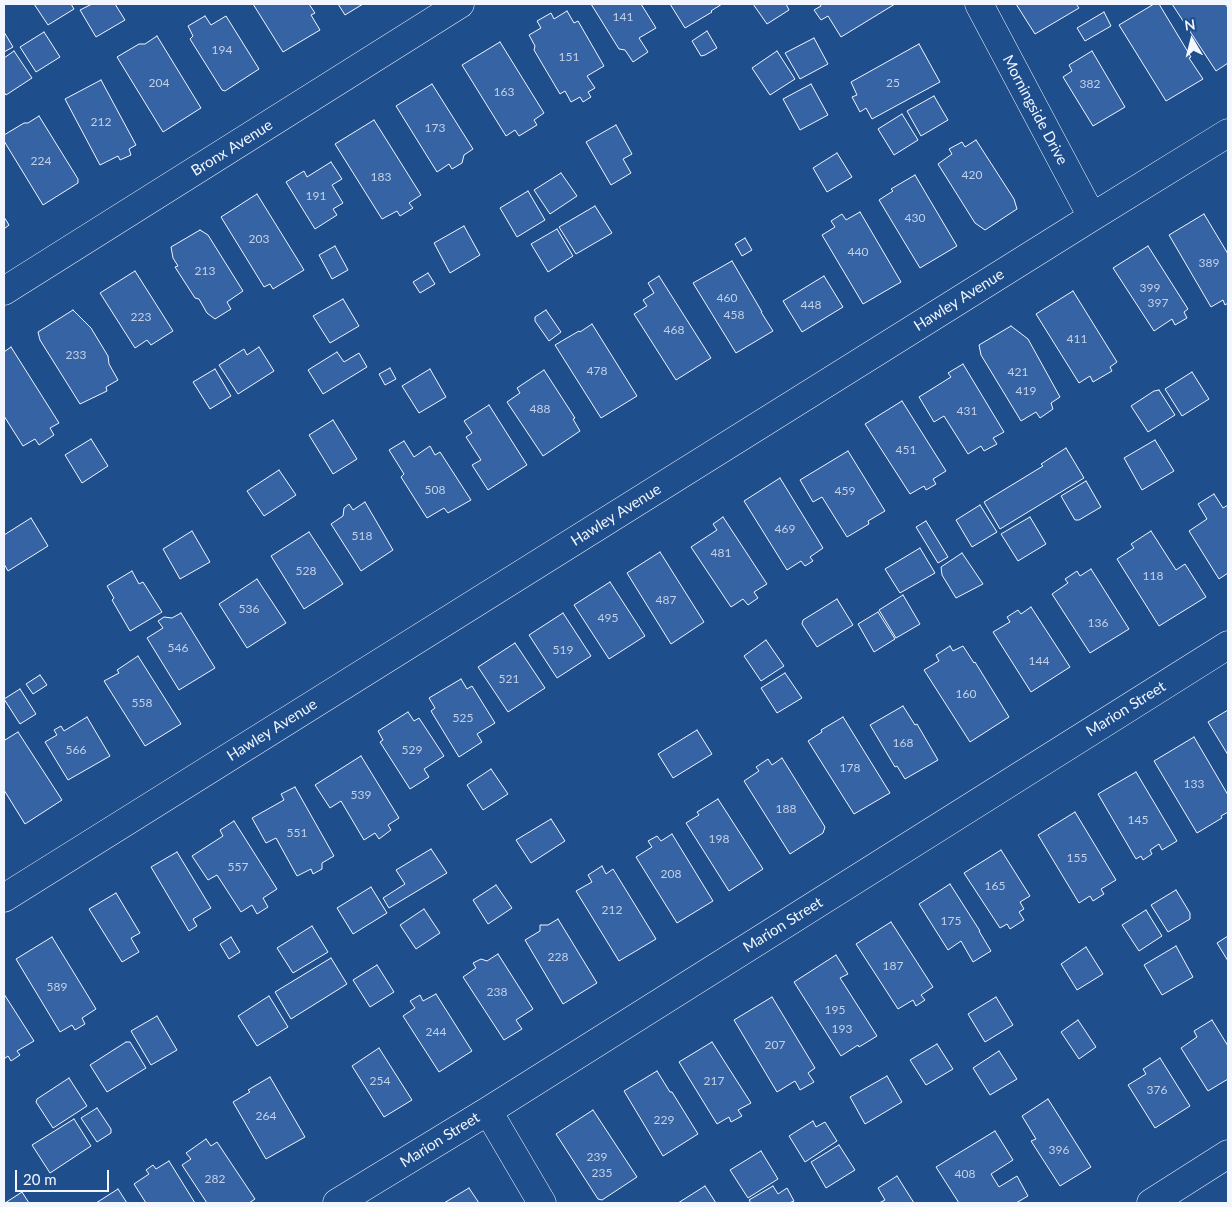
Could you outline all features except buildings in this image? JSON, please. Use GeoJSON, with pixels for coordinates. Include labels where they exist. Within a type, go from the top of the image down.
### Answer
{"type":"FeatureCollection","features":[{"type":"Feature","properties":{"kind":"street","name":"Bronx Avenue"},"geometry":{"type":"LineString","coordinates":[[4,292],[460,4]]}},
{"type":"Feature","properties":{"kind":"street","name":"Morningside Drive"},"geometry":{"type":"LineString","coordinates":[[979,4],[1092,217]]}},
{"type":"Feature","properties":{"kind":"street","name":"Hawley Avenue"},"geometry":{"type":"LineString","coordinates":[[4,898],[1228,133]]}},
{"type":"Feature","properties":{"kind":"street","name":"Marion Street"},"geometry":{"type":"LineString","coordinates":[[337,1203],[488,1111],[1228,645]]}},
{"type":"Feature","properties":{"kind":"street"},"geometry":{"type":"LineString","coordinates":[[488,1111],[542,1203]]}},
{"type":"Feature","properties":{"kind":"street"},"geometry":{"type":"LineString","coordinates":[[1151,1203],[1228,1154]]}}]}
